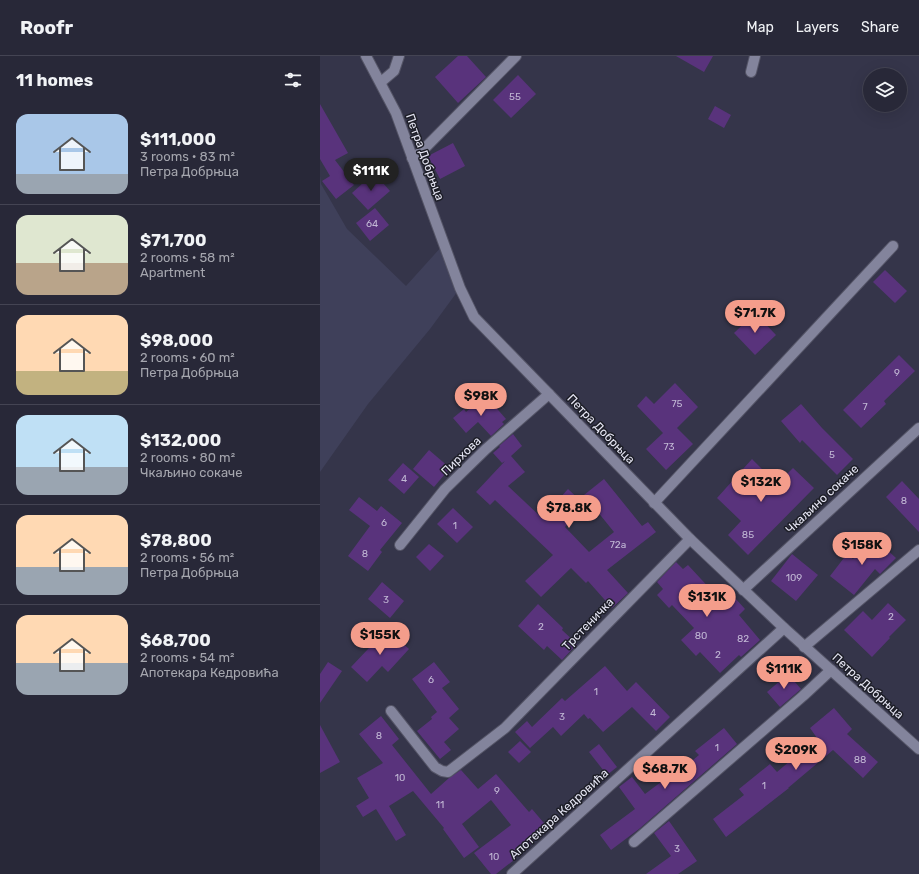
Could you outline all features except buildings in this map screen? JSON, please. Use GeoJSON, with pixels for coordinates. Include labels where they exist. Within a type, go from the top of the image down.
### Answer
{"type":"FeatureCollection","features":[{"type":"Feature","properties":{"kind":"street","name":"Петра Добрњца"},"geometry":{"type":"LineString","coordinates":[[366,56],[396,113],[460,288],[474,317],[690,539],[804,647],[919,749]]}},
{"type":"Feature","properties":{"kind":"street"},"geometry":{"type":"LineString","coordinates":[[381,82],[394,71],[399,56]]}},
{"type":"Feature","properties":{"kind":"street"},"geometry":{"type":"LineString","coordinates":[[412,158],[420,153],[516,56]]}},
{"type":"Feature","properties":{"kind":"street"},"geometry":{"type":"LineString","coordinates":[[751,72],[755,56]]}},
{"type":"Feature","properties":{"kind":"street"},"geometry":{"type":"LineString","coordinates":[[654,503],[893,246]]}},
{"type":"Feature","properties":{"kind":"street","name":"Пирхова"},"geometry":{"type":"LineString","coordinates":[[400,545],[450,484],[486,448],[549,394]]}},
{"type":"Feature","properties":{"kind":"street","name":"Чкаљино сокаче"},"geometry":{"type":"LineString","coordinates":[[743,590],[919,428]]}},
{"type":"Feature","properties":{"kind":"street","name":"Трстеничка"},"geometry":{"type":"LineString","coordinates":[[391,711],[435,767],[442,771],[448,772],[505,728],[690,539]]}},
{"type":"Feature","properties":{"kind":"street"},"geometry":{"type":"LineString","coordinates":[[804,647],[919,550]]}},
{"type":"Feature","properties":{"kind":"street","name":"Апотекара Кедровића"},"geometry":{"type":"LineString","coordinates":[[512,874],[784,628]]}},
{"type":"Feature","properties":{"kind":"street"},"geometry":{"type":"LineString","coordinates":[[634,842],[798,701],[831,670]]}},
{"type":"Feature","properties":{"kind":"shaded area"},"geometry":{"type":"Polygon","coordinates":[[[320,176],[321,184],[347,229],[406,286],[443,245],[460,288],[430,329],[368,404],[320,472],[320,176]]]}}]}
